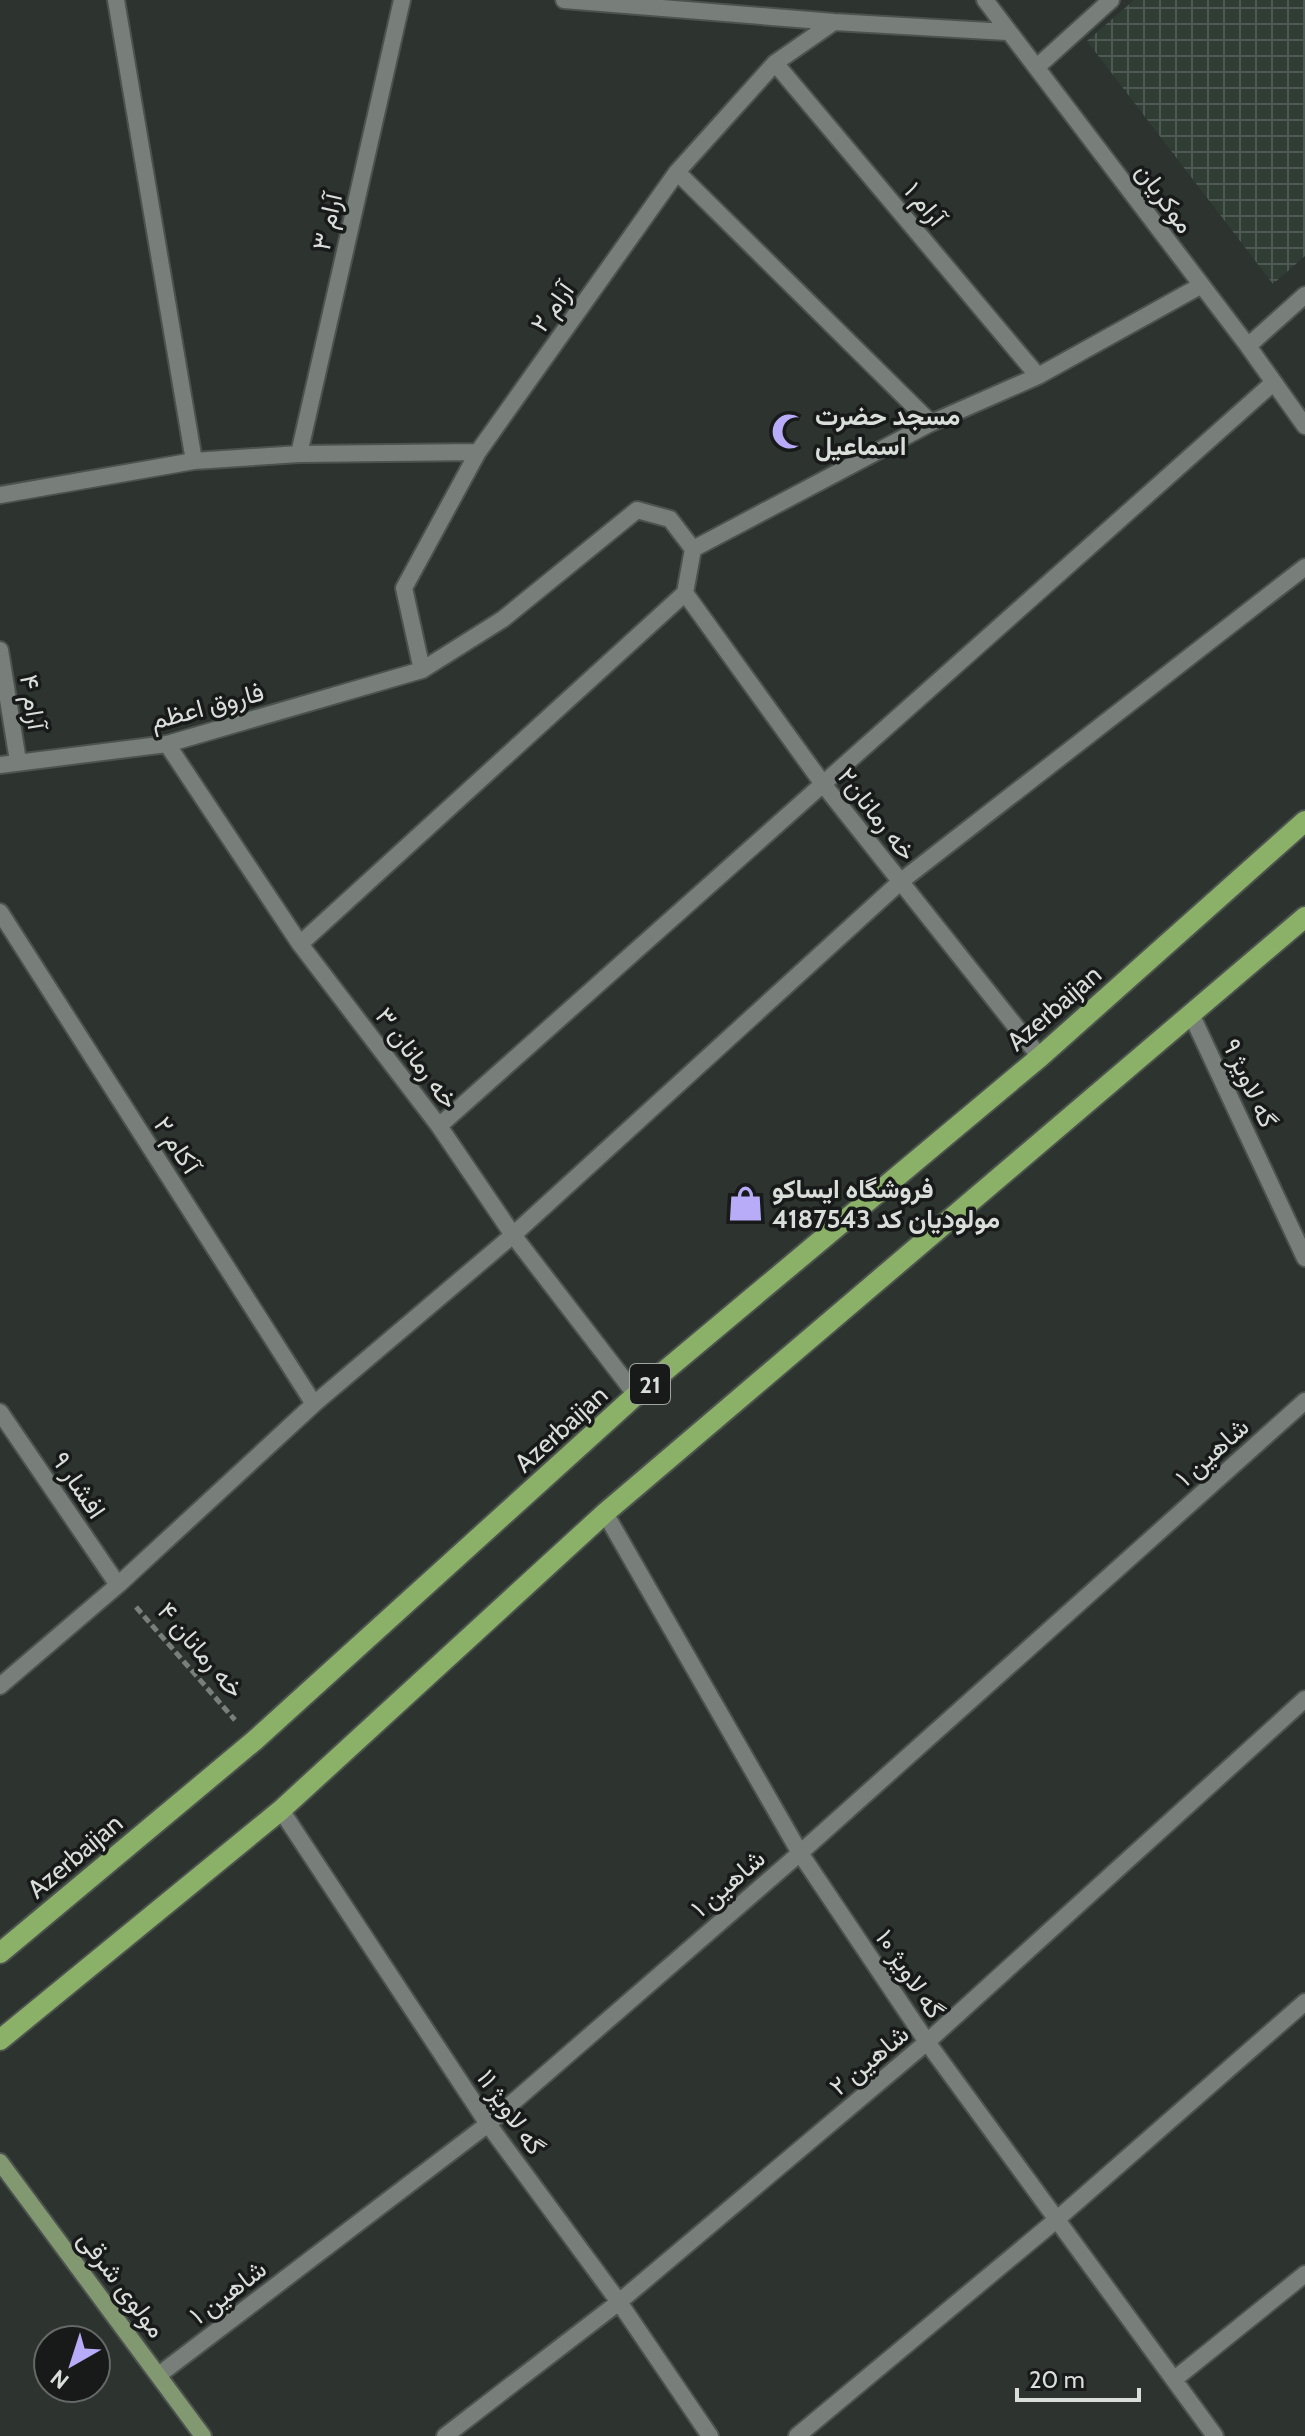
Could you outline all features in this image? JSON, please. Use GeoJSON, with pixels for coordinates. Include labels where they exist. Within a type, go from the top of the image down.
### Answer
{"type":"FeatureCollection","features":[{"type":"Feature","properties":{"kind":"main road","name":"Azerbaijan"},"geometry":{"type":"LineString","coordinates":[[0,1953],[254,1741],[636,1395],[1040,1057],[1305,821]]}},
{"type":"Feature","properties":{"kind":"main road"},"geometry":{"type":"LineString","coordinates":[[0,2040],[281,1810],[605,1513],[1305,917]]}},
{"type":"Feature","properties":{"kind":"main road","name":"مولوی شرقی"},"geometry":{"type":"LineString","coordinates":[[0,2162],[203,2436]]}},
{"type":"Feature","properties":{"kind":"street"},"geometry":{"type":"LineString","coordinates":[[116,0],[194,461]]}},
{"type":"Feature","properties":{"kind":"street","name":"آرام ۳"},"geometry":{"type":"LineString","coordinates":[[299,454],[402,0]]}},
{"type":"Feature","properties":{"kind":"street"},"geometry":{"type":"LineString","coordinates":[[564,0],[665,4],[834,22],[1007,32]]}},
{"type":"Feature","properties":{"kind":"street","name":"موکریان"},"geometry":{"type":"LineString","coordinates":[[985,0],[1007,32],[1038,66],[1305,426]]}},
{"type":"Feature","properties":{"kind":"street"},"geometry":{"type":"LineString","coordinates":[[1038,66],[1111,0]]}},
{"type":"Feature","properties":{"kind":"street","name":"آرام ۲"},"geometry":{"type":"LineString","coordinates":[[422,670],[404,588],[478,452],[677,172],[775,63],[834,22]]}},
{"type":"Feature","properties":{"kind":"street","name":"آرام ۱"},"geometry":{"type":"LineString","coordinates":[[775,63],[1038,376]]}},
{"type":"Feature","properties":{"kind":"street"},"geometry":{"type":"LineString","coordinates":[[677,172],[931,423]]}},
{"type":"Feature","properties":{"kind":"street"},"geometry":{"type":"LineString","coordinates":[[300,944],[685,593],[693,549],[931,423],[1038,376],[1200,286]]}},
{"type":"Feature","properties":{"kind":"street"},"geometry":{"type":"LineString","coordinates":[[1248,346],[1305,295]]}},
{"type":"Feature","properties":{"kind":"street"},"geometry":{"type":"LineString","coordinates":[[439,1126],[1273,383]]}},
{"type":"Feature","properties":{"kind":"street"},"geometry":{"type":"LineString","coordinates":[[0,495],[194,461],[299,454],[478,452]]}},
{"type":"Feature","properties":{"kind":"street","name":"فاروق اعظم"},"geometry":{"type":"LineString","coordinates":[[0,765],[167,744],[422,670],[503,619],[637,510],[670,519],[693,549]]}},
{"type":"Feature","properties":{"kind":"street"},"geometry":{"type":"LineString","coordinates":[[0,1686],[118,1585],[314,1404],[513,1235],[900,882],[1305,567]]}},
{"type":"Feature","properties":{"kind":"street","name":"خه رمانان۲"},"geometry":{"type":"LineString","coordinates":[[685,593],[823,784],[1040,1057]]}},
{"type":"Feature","properties":{"kind":"street","name":"آرام ۴"},"geometry":{"type":"LineString","coordinates":[[0,650],[18,761]]}},
{"type":"Feature","properties":{"kind":"street","name":"خه رمانان ۳"},"geometry":{"type":"LineString","coordinates":[[167,744],[300,944],[439,1126],[513,1235],[636,1395]]}},
{"type":"Feature","properties":{"kind":"street","name":"آکام ۲"},"geometry":{"type":"LineString","coordinates":[[0,912],[314,1404]]}},
{"type":"Feature","properties":{"kind":"street","name":"گه لاویژ ۹"},"geometry":{"type":"LineString","coordinates":[[1192,1016],[1305,1258]]}},
{"type":"Feature","properties":{"kind":"street","name":"شاهین ۱"},"geometry":{"type":"LineString","coordinates":[[160,2374],[488,2124],[800,1853],[1305,1401]]}},
{"type":"Feature","properties":{"kind":"street","name":"افشار ۹"},"geometry":{"type":"LineString","coordinates":[[0,1412],[118,1585]]}},
{"type":"Feature","properties":{"kind":"street","name":"گه لاویژ ۱۰"},"geometry":{"type":"LineString","coordinates":[[605,1513],[800,1853],[927,2042],[1055,2221],[1176,2378],[1215,2436]]}},
{"type":"Feature","properties":{"kind":"street","name":"شاهین ۲"},"geometry":{"type":"LineString","coordinates":[[445,2436],[619,2302],[927,2042],[1305,1699]]}},
{"type":"Feature","properties":{"kind":"street","name":"گه لاویژ ۱۱"},"geometry":{"type":"LineString","coordinates":[[281,1810],[488,2124],[619,2302],[710,2436]]}},
{"type":"Feature","properties":{"kind":"street"},"geometry":{"type":"LineString","coordinates":[[797,2436],[1055,2221],[1305,2002]]}},
{"type":"Feature","properties":{"kind":"street"},"geometry":{"type":"LineString","coordinates":[[1176,2378],[1305,2274]]}},
{"type":"Feature","properties":{"kind":"path","name":"خه رمانان ۴"},"geometry":{"type":"LineString","coordinates":[[118,1585],[254,1741]]}},
{"type":"Feature","properties":{"kind":"shaded area"},"geometry":{"type":"Polygon","coordinates":[[[1134,0],[1305,0],[1305,256],[1273,284],[1087,41],[1134,0]]]}},
{"type":"Feature","properties":{"kind":"place","name":"مسجد حضرت اسماعیل"},"geometry":{"type":"Point","coordinates":[789,431]}},
{"type":"Feature","properties":{"kind":"place","name":"فروشگاە ایساکو مولودیان کد 4187543"},"geometry":{"type":"Point","coordinates":[746,1204]}}]}
